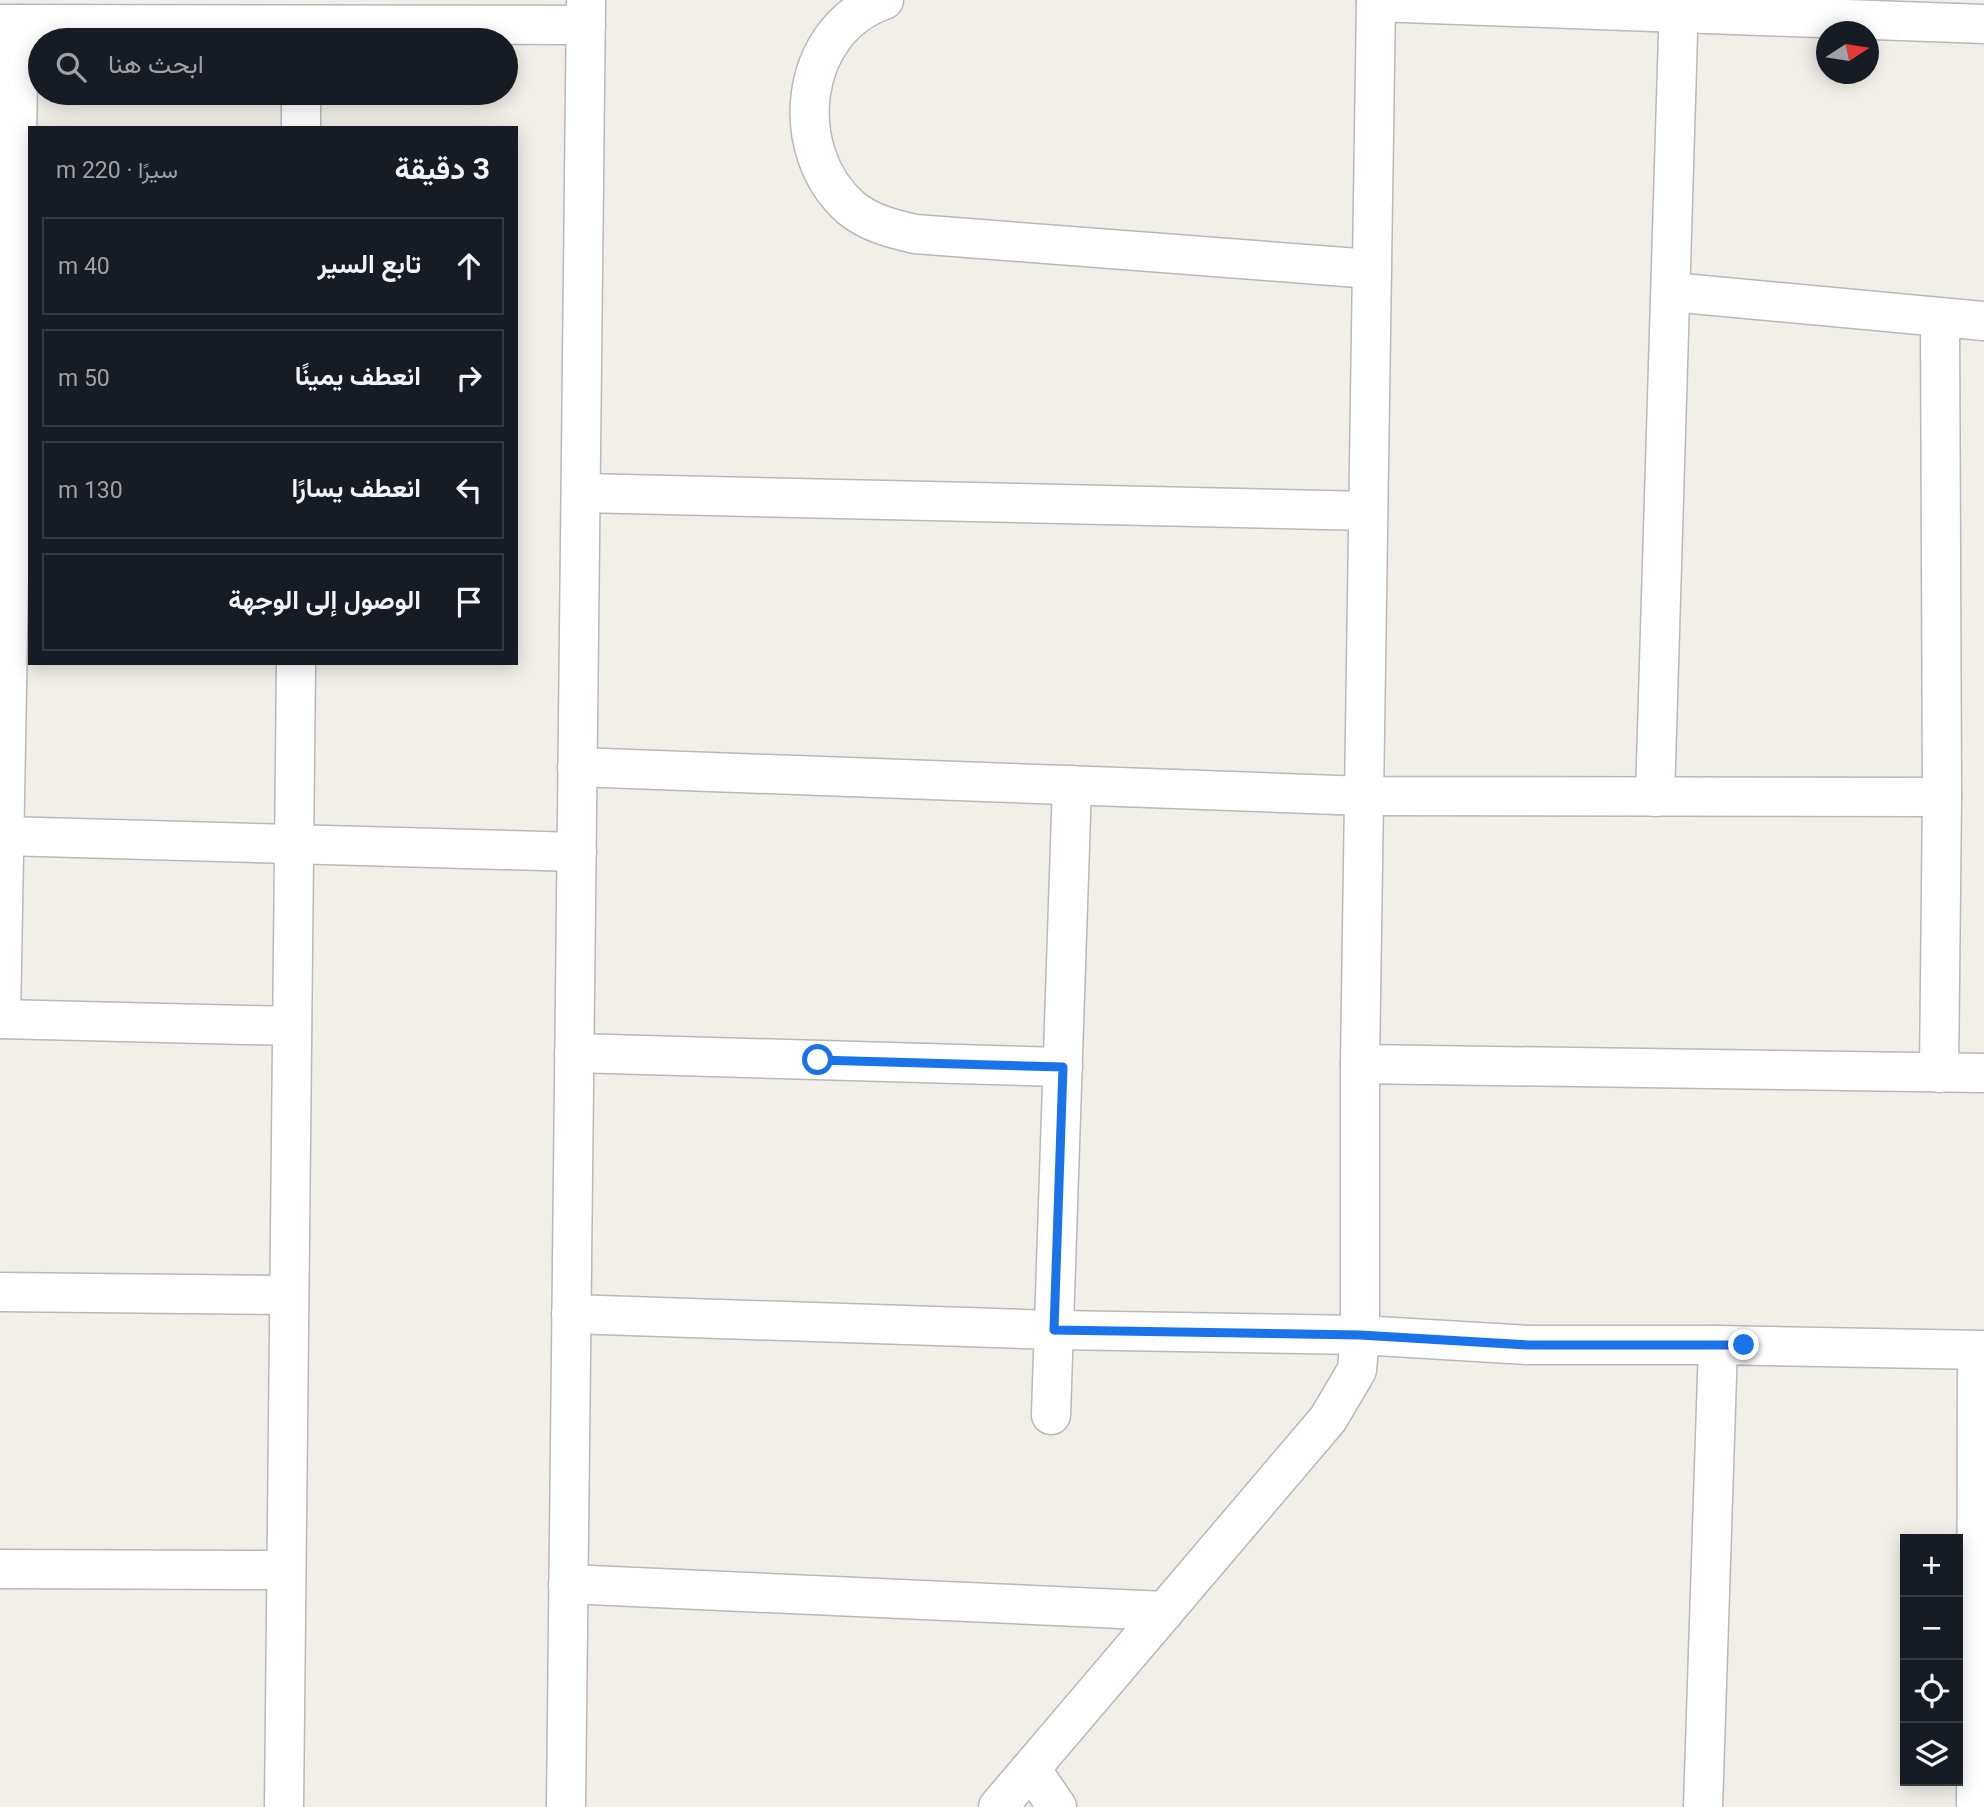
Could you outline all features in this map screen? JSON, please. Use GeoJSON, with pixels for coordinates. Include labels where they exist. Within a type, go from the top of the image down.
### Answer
{"type":"FeatureCollection","features":[{"type":"Feature","properties":{"kind":"street"},"geometry":{"type":"LineString","coordinates":[[884,0],[868,5],[838,31],[817,64],[808,103],[811,142],[827,178],[852,208],[884,227],[915,234],[1371,269]]}},
{"type":"Feature","properties":{"kind":"street"},"geometry":{"type":"LineString","coordinates":[[998,1807],[1345,1395],[1357,1370],[1360,1335],[1360,1064],[1376,1],[1679,7],[1984,24]]}},
{"type":"Feature","properties":{"kind":"street"},"geometry":{"type":"LineString","coordinates":[[1655,797],[1679,7]]}},
{"type":"Feature","properties":{"kind":"street"},"geometry":{"type":"LineString","coordinates":[[362,28],[586,13],[566,1807]]}},
{"type":"Feature","properties":{"kind":"street"},"geometry":{"type":"LineString","coordinates":[[156,28],[10,24],[4,836],[0,1019],[292,1026]]}},
{"type":"Feature","properties":{"kind":"street"},"geometry":{"type":"LineString","coordinates":[[301,105],[301,126]]}},
{"type":"Feature","properties":{"kind":"street"},"geometry":{"type":"LineString","coordinates":[[1671,292],[1984,321]]}},
{"type":"Feature","properties":{"kind":"street"},"geometry":{"type":"LineString","coordinates":[[1938,1073],[1942,797],[1940,318]]}},
{"type":"Feature","properties":{"kind":"street"},"geometry":{"type":"LineString","coordinates":[[581,494],[1368,511]]}},
{"type":"Feature","properties":{"kind":"street"},"geometry":{"type":"LineString","coordinates":[[284,1807],[296,665]]}},
{"type":"Feature","properties":{"kind":"street"},"geometry":{"type":"LineString","coordinates":[[577,767],[1364,796],[1942,797]]}},
{"type":"Feature","properties":{"kind":"street"},"geometry":{"type":"LineString","coordinates":[[1051,1415],[1072,785]]}},
{"type":"Feature","properties":{"kind":"street"},"geometry":{"type":"LineString","coordinates":[[4,836],[577,852]]}},
{"type":"Feature","properties":{"kind":"street"},"geometry":{"type":"LineString","coordinates":[[574,1053],[1063,1067]]}},
{"type":"Feature","properties":{"kind":"street"},"geometry":{"type":"LineString","coordinates":[[1360,1064],[1984,1073]]}},
{"type":"Feature","properties":{"kind":"street"},"geometry":{"type":"LineString","coordinates":[[0,1292],[289,1295]]}},
{"type":"Feature","properties":{"kind":"street"},"geometry":{"type":"LineString","coordinates":[[571,1314],[1054,1330],[1360,1335],[1528,1345],[1718,1345],[1980,1350],[1980,1640],[1976,1807]]}},
{"type":"Feature","properties":{"kind":"street"},"geometry":{"type":"LineString","coordinates":[[1703,1807],[1718,1345]]}},
{"type":"Feature","properties":{"kind":"street"},"geometry":{"type":"LineString","coordinates":[[0,1569],[286,1570]]}},
{"type":"Feature","properties":{"kind":"street"},"geometry":{"type":"LineString","coordinates":[[568,1584],[1165,1611]]}},
{"type":"Feature","properties":{"kind":"street"},"geometry":{"type":"LineString","coordinates":[[1031,1769],[1057,1807]]}},
{"type":"Feature","properties":{"kind":"route"},"geometry":{"type":"LineString","coordinates":[[818,1060],[1063,1067],[1054,1330],[1360,1335],[1528,1345],[1744,1345]]}}]}
